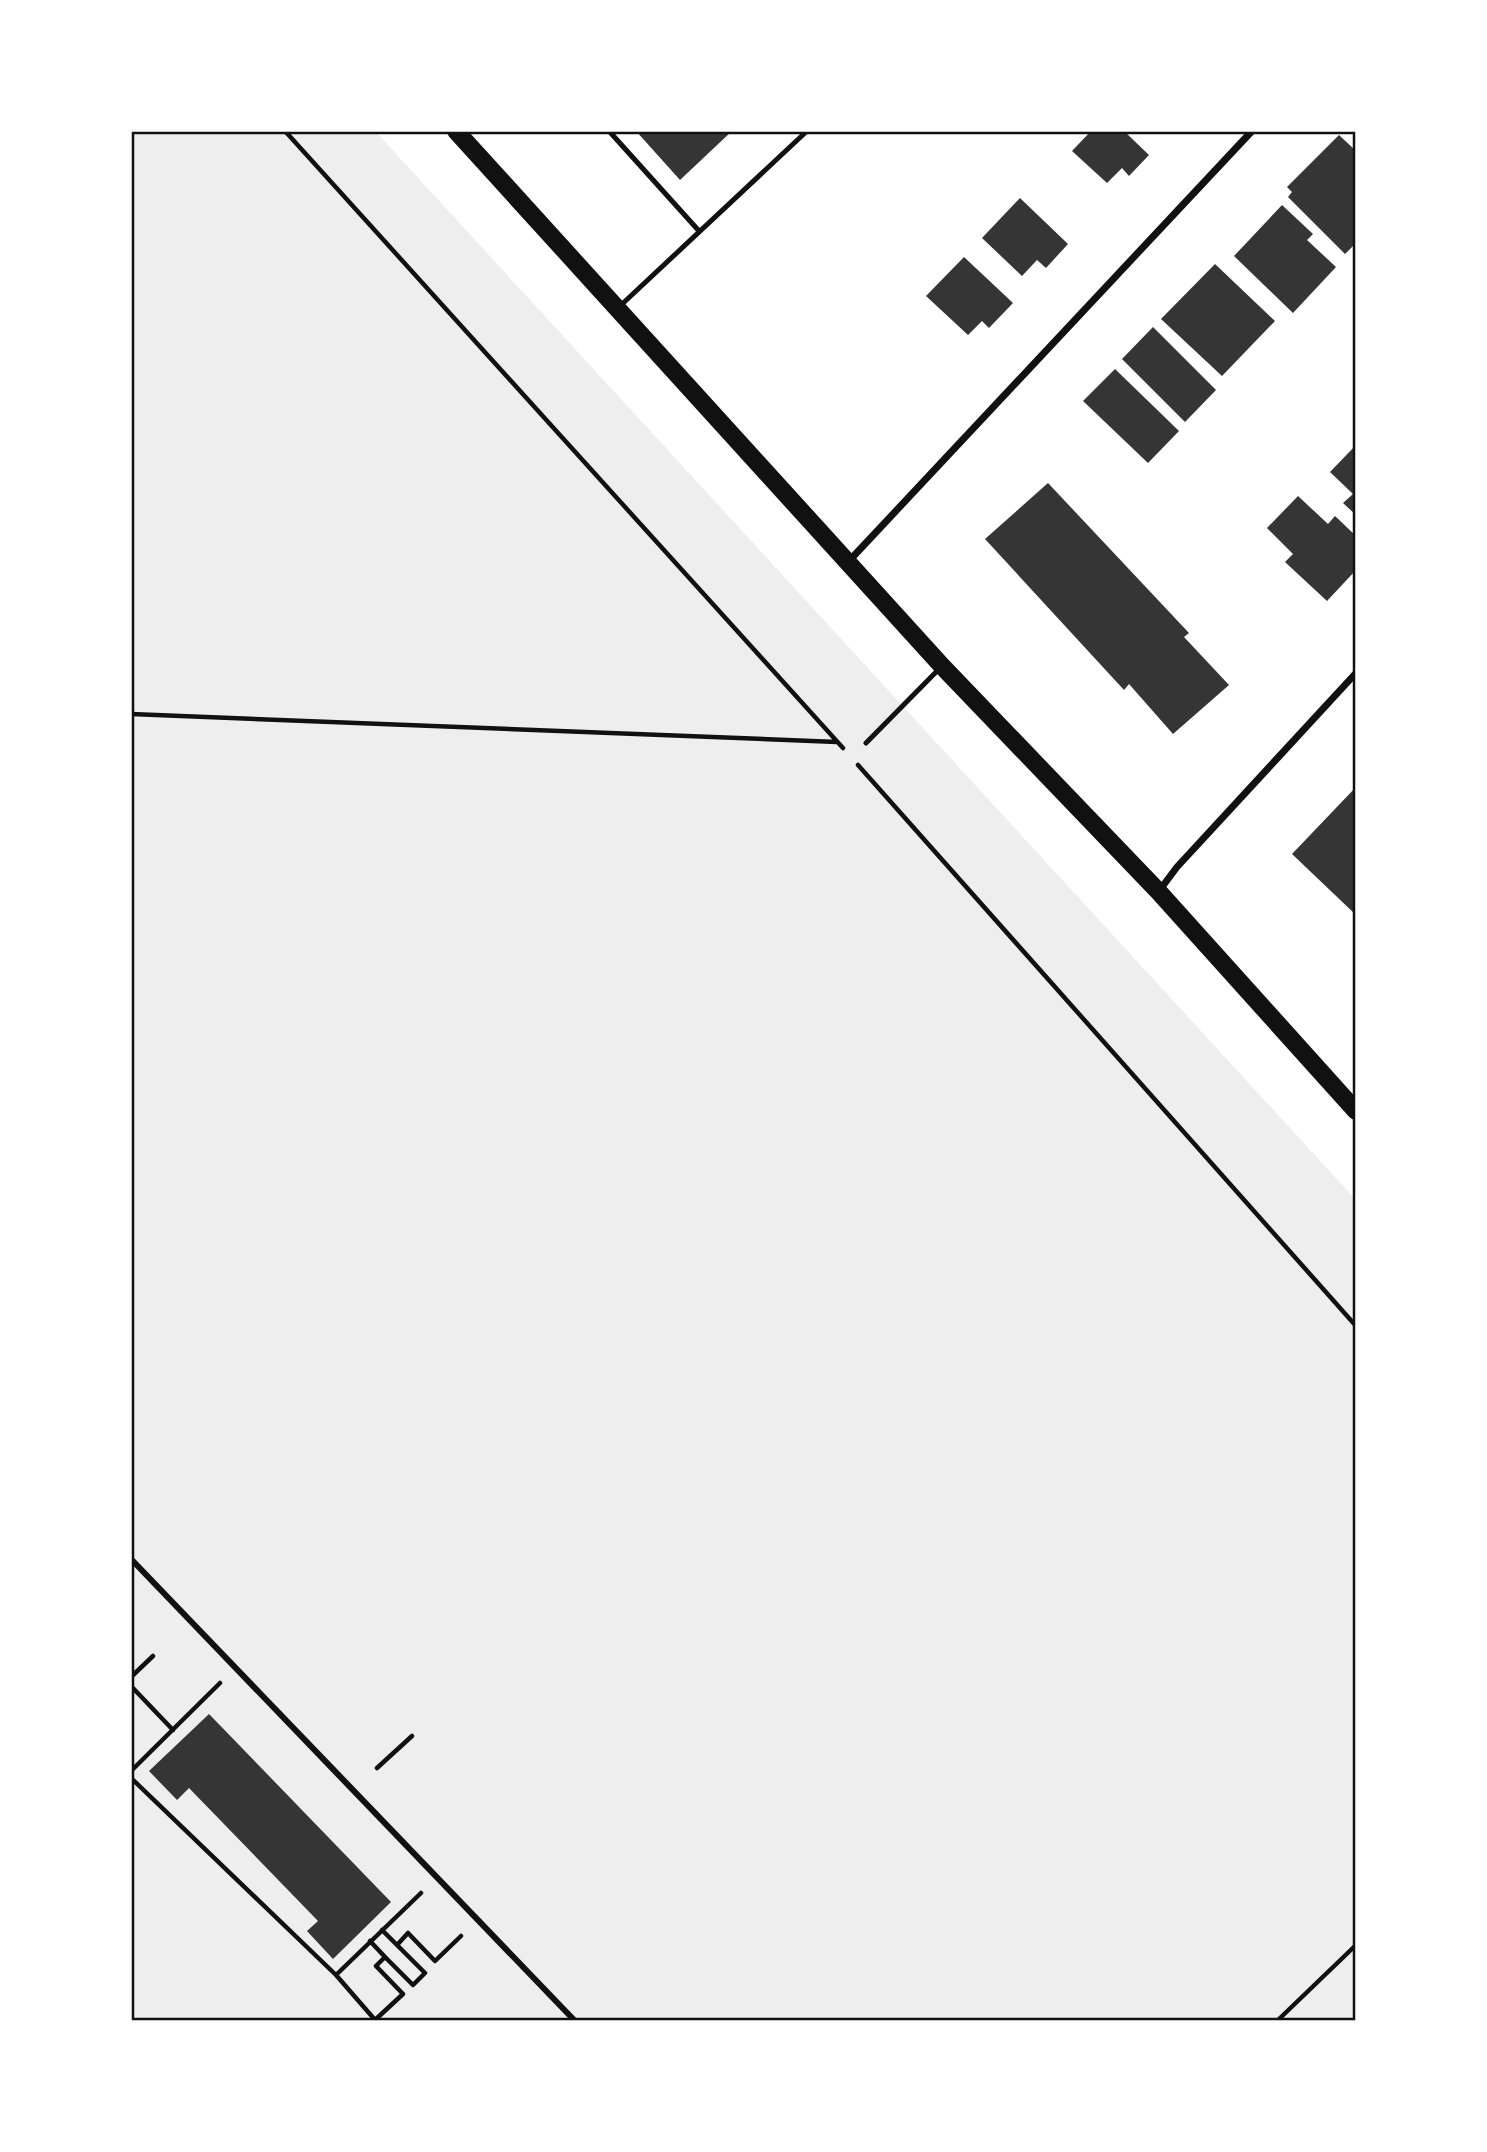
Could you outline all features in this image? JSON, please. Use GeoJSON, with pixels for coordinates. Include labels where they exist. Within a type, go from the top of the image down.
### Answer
{"type":"FeatureCollection","features":[{"type":"Feature","properties":{"kind":"main road"},"geometry":{"type":"LineString","coordinates":[[456,131],[942,666],[1158,891],[1356,1111]]}},
{"type":"Feature","properties":{"kind":"street"},"geometry":{"type":"LineString","coordinates":[[849,562],[1252,131]]}},
{"type":"Feature","properties":{"kind":"street"},"geometry":{"type":"LineString","coordinates":[[1158,891],[1356,673]]}},
{"type":"Feature","properties":{"kind":"street"},"geometry":{"type":"LineString","coordinates":[[131,1559],[575,2021]]}},
{"type":"Feature","properties":{"kind":"lane"},"geometry":{"type":"LineString","coordinates":[[609,131],[699,231]]}},
{"type":"Feature","properties":{"kind":"lane"},"geometry":{"type":"LineString","coordinates":[[618,308],[807,131]]}},
{"type":"Feature","properties":{"kind":"lane"},"geometry":{"type":"LineString","coordinates":[[866,743],[942,666]]}},
{"type":"Feature","properties":{"kind":"path"},"geometry":{"type":"LineString","coordinates":[[285,131],[846,752]]}},
{"type":"Feature","properties":{"kind":"path"},"geometry":{"type":"LineString","coordinates":[[131,713],[866,743]]}},
{"type":"Feature","properties":{"kind":"path"},"geometry":{"type":"LineString","coordinates":[[855,762],[1356,1326]]}},
{"type":"Feature","properties":{"kind":"path"},"geometry":{"type":"LineString","coordinates":[[131,1676],[153,1656]]}},
{"type":"Feature","properties":{"kind":"path"},"geometry":{"type":"LineString","coordinates":[[131,1771],[235,1667]]}},
{"type":"Feature","properties":{"kind":"path"},"geometry":{"type":"LineString","coordinates":[[131,1686],[173,1730]]}},
{"type":"Feature","properties":{"kind":"path"},"geometry":{"type":"LineString","coordinates":[[377,1768],[412,1736]]}},
{"type":"Feature","properties":{"kind":"path"},"geometry":{"type":"LineString","coordinates":[[131,1778],[336,1975],[376,2020],[403,1994],[376,1966],[385,1957]]}},
{"type":"Feature","properties":{"kind":"path"},"geometry":{"type":"LineString","coordinates":[[336,1975],[437,1877]]}},
{"type":"Feature","properties":{"kind":"path"},"geometry":{"type":"LineString","coordinates":[[397,1945],[408,1933],[435,1961],[477,1921]]}},
{"type":"Feature","properties":{"kind":"path"},"geometry":{"type":"LineString","coordinates":[[370,1941],[413,1985],[425,1973],[382,1930]]}},
{"type":"Feature","properties":{"kind":"path"},"geometry":{"type":"LineString","coordinates":[[1277,2021],[1356,1945]]}},
{"type":"Feature","properties":{"kind":"shaded area"},"geometry":{"type":"Polygon","coordinates":[[[131,131],[375,131],[1356,1200],[1356,2021],[131,2021],[131,131]]]}},
{"type":"Feature","properties":{"kind":"building"},"geometry":{"type":"Polygon","coordinates":[[[636,131],[732,131],[680,180],[636,131]]]}},
{"type":"Feature","properties":{"kind":"building"},"geometry":{"type":"Polygon","coordinates":[[[1091,131],[1124,131],[1149,155],[1129,176],[1122,168],[1107,183],[1072,151],[1091,131]]]}},
{"type":"Feature","properties":{"kind":"building"},"geometry":{"type":"Polygon","coordinates":[[[1339,135],[1356,151],[1356,243],[1345,254],[1288,197],[1292,192],[1287,187],[1339,135]]]}},
{"type":"Feature","properties":{"kind":"building"},"geometry":{"type":"Polygon","coordinates":[[[1020,198],[1068,244],[1046,268],[1037,260],[1022,276],[982,238],[1020,198]]]}},
{"type":"Feature","properties":{"kind":"building"},"geometry":{"type":"Polygon","coordinates":[[[1282,205],[1313,234],[1307,240],[1336,267],[1293,313],[1234,256],[1282,205]]]}},
{"type":"Feature","properties":{"kind":"building"},"geometry":{"type":"Polygon","coordinates":[[[964,257],[1013,303],[989,328],[982,321],[968,335],[926,296],[964,257]]]}},
{"type":"Feature","properties":{"kind":"building"},"geometry":{"type":"Polygon","coordinates":[[[1215,264],[1275,321],[1222,376],[1161,319],[1215,264]]]}},
{"type":"Feature","properties":{"kind":"building"},"geometry":{"type":"Polygon","coordinates":[[[1153,327],[1216,390],[1185,422],[1122,359],[1153,327]]]}},
{"type":"Feature","properties":{"kind":"building"},"geometry":{"type":"Polygon","coordinates":[[[1115,369],[1179,431],[1148,463],[1083,401],[1115,369]]]}},
{"type":"Feature","properties":{"kind":"building"},"geometry":{"type":"Polygon","coordinates":[[[1356,445],[1356,515],[1343,503],[1353,494],[1330,472],[1356,445]]]}},
{"type":"Feature","properties":{"kind":"building"},"geometry":{"type":"Polygon","coordinates":[[[1048,483],[1189,633],[1184,637],[1229,685],[1173,734],[1129,684],[1124,690],[985,539],[1048,483]]]}},
{"type":"Feature","properties":{"kind":"building"},"geometry":{"type":"Polygon","coordinates":[[[1298,496],[1328,524],[1335,516],[1356,536],[1356,570],[1327,601],[1285,562],[1293,554],[1267,528],[1298,496]]]}},
{"type":"Feature","properties":{"kind":"building"},"geometry":{"type":"Polygon","coordinates":[[[1356,787],[1356,915],[1292,854],[1356,787]]]}},
{"type":"Feature","properties":{"kind":"building"},"geometry":{"type":"Polygon","coordinates":[[[209,1714],[391,1902],[333,1959],[307,1931],[318,1921],[189,1788],[177,1800],[149,1771],[209,1714]]]}}]}
